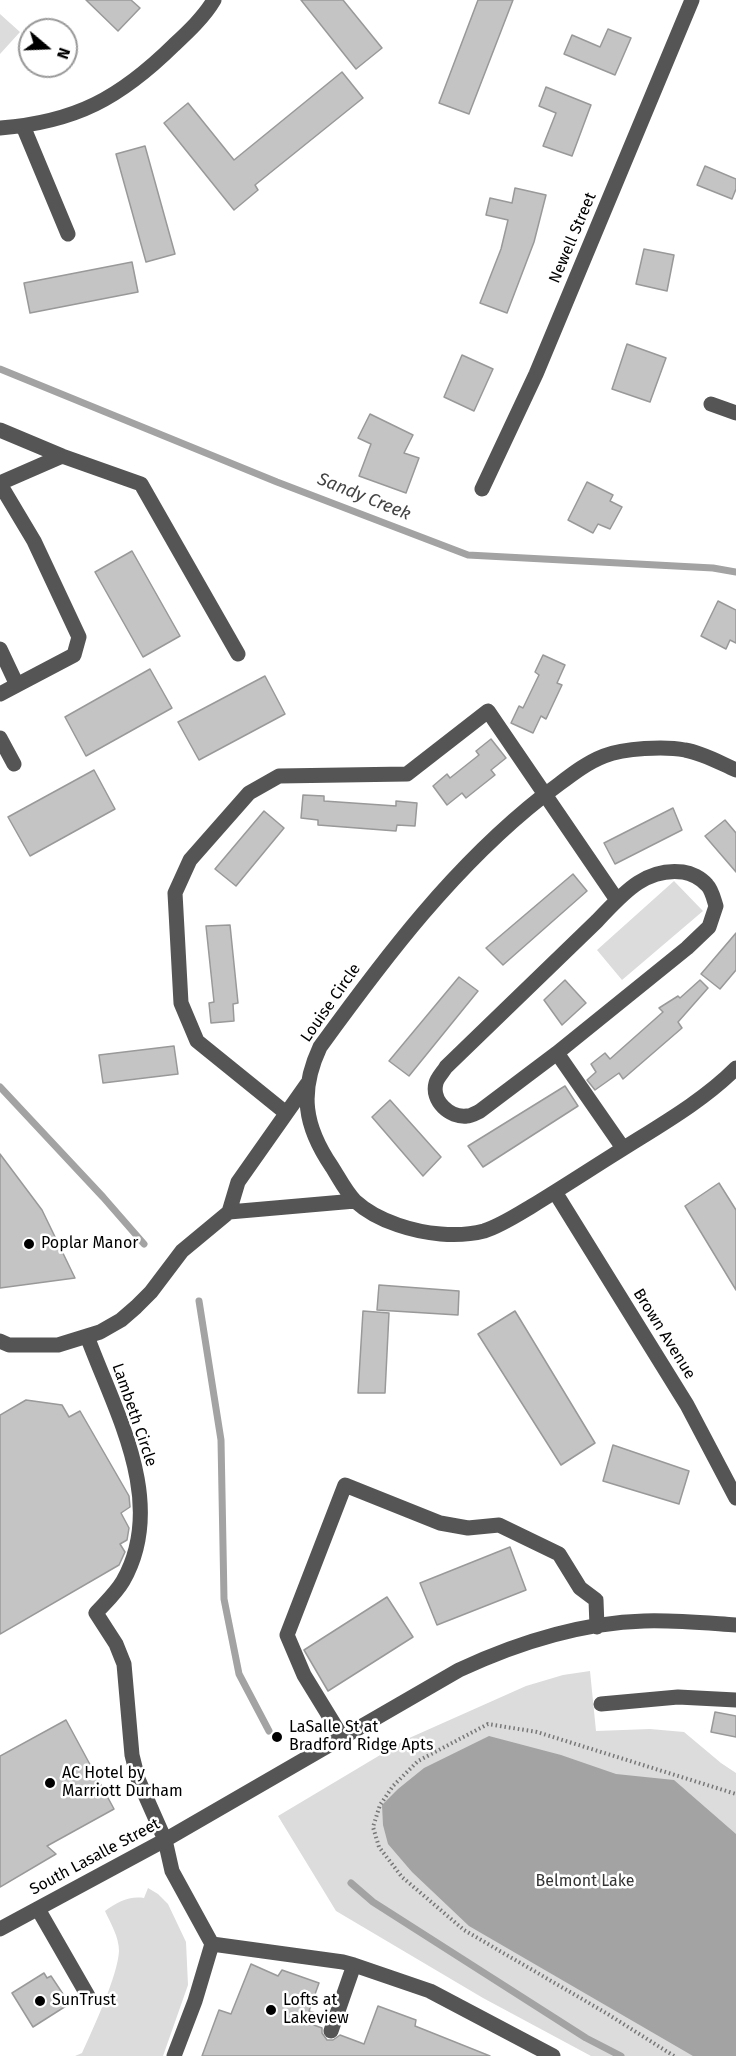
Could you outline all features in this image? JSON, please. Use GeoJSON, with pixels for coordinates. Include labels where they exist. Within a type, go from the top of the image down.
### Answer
{"type":"FeatureCollection","features":[{"type":"Feature","properties":{"kind":"street"},"geometry":{"type":"LineString","coordinates":[[0,128],[23,126],[54,119],[88,109],[109,99],[129,86],[160,60],[214,0]]}},
{"type":"Feature","properties":{"kind":"street","name":"Newell Street"},"geometry":{"type":"LineString","coordinates":[[482,489],[536,374],[692,0]]}},
{"type":"Feature","properties":{"kind":"street"},"geometry":{"type":"LineString","coordinates":[[23,126],[68,234]]}},
{"type":"Feature","properties":{"kind":"street"},"geometry":{"type":"LineString","coordinates":[[711,404],[736,413]]}},
{"type":"Feature","properties":{"kind":"street"},"geometry":{"type":"LineString","coordinates":[[0,430],[62,456],[141,484],[238,654]]}},
{"type":"Feature","properties":{"kind":"street"},"geometry":{"type":"LineString","coordinates":[[0,694],[74,655],[79,637],[34,541],[0,483],[62,456]]}},
{"type":"Feature","properties":{"kind":"street"},"geometry":{"type":"LineString","coordinates":[[0,649],[17,685]]}},
{"type":"Feature","properties":{"kind":"street"},"geometry":{"type":"LineString","coordinates":[[286,1113],[197,1041],[181,1003],[175,893],[190,860],[249,793],[279,776],[407,774],[488,711],[617,900]]}},
{"type":"Feature","properties":{"kind":"street"},"geometry":{"type":"LineString","coordinates":[[0,738],[14,764]]}},
{"type":"Feature","properties":{"kind":"street","name":"Louise Circle"},"geometry":{"type":"LineString","coordinates":[[736,770],[702,754],[686,750],[665,748],[605,756],[584,766],[510,822],[405,934],[320,1047],[311,1067],[307,1084],[308,1115],[321,1150],[355,1201],[381,1219],[413,1230],[463,1234],[485,1230],[555,1192],[692,1104],[736,1068]]}},
{"type":"Feature","properties":{"kind":"street"},"geometry":{"type":"LineString","coordinates":[[667,870],[691,873],[708,885],[716,906],[708,927],[687,948],[557,1053],[480,1111],[468,1116],[456,1115],[444,1108],[435,1092],[436,1081],[446,1067],[617,900],[639,882],[667,870]]}},
{"type":"Feature","properties":{"kind":"street"},"geometry":{"type":"LineString","coordinates":[[557,1053],[623,1148]]}},
{"type":"Feature","properties":{"kind":"street"},"geometry":{"type":"LineString","coordinates":[[0,1341],[9,1345],[58,1345],[100,1332],[136,1307],[151,1292],[182,1251],[229,1212],[238,1182],[307,1084]]}},
{"type":"Feature","properties":{"kind":"street","name":"Brown Avenue"},"geometry":{"type":"LineString","coordinates":[[555,1192],[687,1405],[736,1495]]}},
{"type":"Feature","properties":{"kind":"street"},"geometry":{"type":"LineString","coordinates":[[229,1212],[355,1201]]}},
{"type":"Feature","properties":{"kind":"street","name":"Lambeth Circle"},"geometry":{"type":"LineString","coordinates":[[87,1336],[136,1468],[140,1528],[136,1552],[122,1583],[96,1613],[116,1644],[124,1664],[132,1755],[138,1779],[165,1840]]}},
{"type":"Feature","properties":{"kind":"street"},"geometry":{"type":"LineString","coordinates":[[342,1737],[304,1675],[287,1635],[345,1485],[440,1523],[468,1528],[499,1526],[559,1554],[580,1588],[596,1600],[597,1627]]}},
{"type":"Feature","properties":{"kind":"street","name":"South Lasalle Street"},"geometry":{"type":"LineString","coordinates":[[0,1929],[165,1840],[459,1670],[497,1652],[535,1639],[643,1621],[736,1624]]}},
{"type":"Feature","properties":{"kind":"street"},"geometry":{"type":"LineString","coordinates":[[601,1704],[678,1696],[736,1700]]}},
{"type":"Feature","properties":{"kind":"street"},"geometry":{"type":"LineString","coordinates":[[165,1840],[172,1870],[212,1944],[195,2001],[174,2056]]}},
{"type":"Feature","properties":{"kind":"street"},"geometry":{"type":"LineString","coordinates":[[38,1909],[88,1996]]}},
{"type":"Feature","properties":{"kind":"street"},"geometry":{"type":"LineString","coordinates":[[212,1944],[354,1965],[430,1991],[553,2056]]}},
{"type":"Feature","properties":{"kind":"street"},"geometry":{"type":"LineString","coordinates":[[331,2031],[354,1965]]}},
{"type":"Feature","properties":{"kind":"path"},"geometry":{"type":"LineString","coordinates":[[674,2056],[606,2013],[464,1930],[402,1877],[379,1847],[373,1827],[380,1805],[393,1786],[418,1761],[488,1724],[537,1732],[736,1794]]}},
{"type":"Feature","properties":{"kind":"green space"},"geometry":{"type":"Polygon","coordinates":[[[0,14],[18,30],[18,34],[0,54],[0,14]]]}},
{"type":"Feature","properties":{"kind":"green space"},"geometry":{"type":"Polygon","coordinates":[[[674,881],[703,911],[622,980],[597,950],[674,881]]]}},
{"type":"Feature","properties":{"kind":"green space","name":"Belmont Lake"},"geometry":{"type":"Polygon","coordinates":[[[590,1671],[596,1731],[650,1729],[684,1732],[736,1773],[736,2056],[591,2056],[483,1998],[336,1911],[278,1816],[407,1739],[526,1686],[563,1675],[590,1671]]]}},
{"type":"Feature","properties":{"kind":"green space"},"geometry":{"type":"Polygon","coordinates":[[[148,1888],[168,1904],[186,1942],[188,1985],[163,2056],[75,2056],[82,2053],[110,1987],[118,1961],[118,1941],[105,1911],[123,1900],[144,1898],[148,1888]]]}},
{"type":"Feature","properties":{"kind":"shaded area","name":"Belmont Lake"},"geometry":{"type":"Polygon","coordinates":[[[489,1736],[561,1755],[616,1774],[674,1780],[736,1834],[736,2056],[693,2056],[469,1926],[412,1872],[388,1844],[383,1825],[382,1805],[424,1768],[489,1736]]]}},
{"type":"Feature","properties":{"kind":"building"},"geometry":{"type":"Polygon","coordinates":[[[86,0],[131,0],[140,8],[118,31],[86,0]]]}},
{"type":"Feature","properties":{"kind":"building"},"geometry":{"type":"Polygon","coordinates":[[[301,0],[343,0],[382,48],[356,69],[301,0]]]}},
{"type":"Feature","properties":{"kind":"building"},"geometry":{"type":"Polygon","coordinates":[[[478,0],[513,0],[469,114],[439,103],[478,0]]]}},
{"type":"Feature","properties":{"kind":"building"},"geometry":{"type":"Polygon","coordinates":[[[608,29],[631,38],[615,75],[564,54],[572,35],[600,47],[608,29]]]}},
{"type":"Feature","properties":{"kind":"building"},"geometry":{"type":"Polygon","coordinates":[[[342,72],[363,98],[255,185],[258,190],[234,210],[164,123],[188,103],[234,160],[342,72]]]}},
{"type":"Feature","properties":{"kind":"building"},"geometry":{"type":"Polygon","coordinates":[[[546,87],[591,105],[572,156],[543,146],[556,113],[539,106],[546,87]]]}},
{"type":"Feature","properties":{"kind":"building"},"geometry":{"type":"Polygon","coordinates":[[[145,146],[175,254],[146,262],[116,154],[145,146]]]}},
{"type":"Feature","properties":{"kind":"building"},"geometry":{"type":"Polygon","coordinates":[[[705,166],[736,179],[736,189],[732,199],[697,185],[705,166]]]}},
{"type":"Feature","properties":{"kind":"building"},"geometry":{"type":"Polygon","coordinates":[[[515,188],[546,195],[534,242],[507,313],[480,303],[501,249],[508,220],[486,215],[490,198],[512,203],[515,188]]]}},
{"type":"Feature","properties":{"kind":"building"},"geometry":{"type":"Polygon","coordinates":[[[644,249],[674,255],[667,291],[636,284],[644,249]]]}},
{"type":"Feature","properties":{"kind":"building"},"geometry":{"type":"Polygon","coordinates":[[[132,262],[138,292],[30,313],[24,283],[132,262]]]}},
{"type":"Feature","properties":{"kind":"building"},"geometry":{"type":"Polygon","coordinates":[[[627,344],[666,358],[650,402],[612,389],[627,344]]]}},
{"type":"Feature","properties":{"kind":"building"},"geometry":{"type":"Polygon","coordinates":[[[462,355],[493,369],[474,411],[444,397],[462,355]]]}},
{"type":"Feature","properties":{"kind":"building"},"geometry":{"type":"Polygon","coordinates":[[[370,414],[413,435],[404,453],[419,458],[406,493],[359,476],[371,444],[358,438],[370,414]]]}},
{"type":"Feature","properties":{"kind":"building"},"geometry":{"type":"Polygon","coordinates":[[[587,482],[613,495],[610,501],[622,507],[610,529],[598,524],[593,533],[568,520],[587,482]]]}},
{"type":"Feature","properties":{"kind":"building"},"geometry":{"type":"Polygon","coordinates":[[[132,551],[180,636],[143,657],[95,572],[132,551]]]}},
{"type":"Feature","properties":{"kind":"building"},"geometry":{"type":"Polygon","coordinates":[[[718,601],[736,610],[736,643],[730,640],[726,649],[701,636],[718,601]]]}},
{"type":"Feature","properties":{"kind":"building"},"geometry":{"type":"Polygon","coordinates":[[[543,655],[565,665],[557,683],[562,685],[546,719],[541,716],[533,733],[511,723],[519,706],[523,708],[539,675],[535,672],[543,655]]]}},
{"type":"Feature","properties":{"kind":"building"},"geometry":{"type":"Polygon","coordinates":[[[150,669],[172,708],[86,756],[65,717],[150,669]]]}},
{"type":"Feature","properties":{"kind":"building"},"geometry":{"type":"Polygon","coordinates":[[[265,676],[285,714],[199,760],[178,722],[265,676]]]}},
{"type":"Feature","properties":{"kind":"building"},"geometry":{"type":"Polygon","coordinates":[[[491,739],[506,758],[491,770],[495,775],[466,798],[462,793],[447,805],[433,786],[447,774],[450,778],[479,755],[476,751],[491,739]]]}},
{"type":"Feature","properties":{"kind":"building"},"geometry":{"type":"Polygon","coordinates":[[[94,770],[115,809],[30,856],[8,817],[94,770]]]}},
{"type":"Feature","properties":{"kind":"building"},"geometry":{"type":"Polygon","coordinates":[[[303,795],[324,796],[324,801],[396,806],[396,801],[417,803],[415,826],[397,825],[396,831],[318,825],[318,820],[301,818],[303,795]]]}},
{"type":"Feature","properties":{"kind":"building"},"geometry":{"type":"Polygon","coordinates":[[[673,808],[682,830],[615,864],[604,843],[673,808]]]}},
{"type":"Feature","properties":{"kind":"building"},"geometry":{"type":"Polygon","coordinates":[[[264,811],[284,828],[236,886],[215,869],[264,811]]]}},
{"type":"Feature","properties":{"kind":"building"},"geometry":{"type":"Polygon","coordinates":[[[725,820],[736,833],[736,872],[705,836],[725,820]]]}},
{"type":"Feature","properties":{"kind":"building"},"geometry":{"type":"Polygon","coordinates":[[[573,874],[587,891],[503,965],[486,948],[573,874]]]}},
{"type":"Feature","properties":{"kind":"building"},"geometry":{"type":"Polygon","coordinates":[[[230,925],[238,1003],[233,1004],[234,1021],[211,1023],[209,1003],[214,1002],[206,926],[230,925]]]}},
{"type":"Feature","properties":{"kind":"building"},"geometry":{"type":"Polygon","coordinates":[[[736,933],[736,970],[720,989],[701,974],[736,933]]]}},
{"type":"Feature","properties":{"kind":"building"},"geometry":{"type":"Polygon","coordinates":[[[459,977],[478,991],[409,1076],[389,1061],[459,977]]]}},
{"type":"Feature","properties":{"kind":"building"},"geometry":{"type":"Polygon","coordinates":[[[565,980],[586,1003],[562,1025],[544,1000],[565,980]]]}},
{"type":"Feature","properties":{"kind":"building"},"geometry":{"type":"Polygon","coordinates":[[[700,980],[708,988],[678,1022],[682,1028],[623,1079],[619,1073],[595,1090],[587,1080],[596,1072],[591,1064],[605,1053],[610,1059],[663,1012],[659,1008],[678,996],[680,998],[700,980]]]}},
{"type":"Feature","properties":{"kind":"building"},"geometry":{"type":"Polygon","coordinates":[[[174,1046],[178,1074],[103,1083],[99,1055],[174,1046]]]}},
{"type":"Feature","properties":{"kind":"building"},"geometry":{"type":"Polygon","coordinates":[[[565,1086],[578,1106],[483,1167],[468,1146],[565,1086]]]}},
{"type":"Feature","properties":{"kind":"building"},"geometry":{"type":"Polygon","coordinates":[[[390,1100],[441,1157],[423,1176],[372,1117],[390,1100]]]}},
{"type":"Feature","properties":{"kind":"building","name":"Poplar Manor"},"geometry":{"type":"Polygon","coordinates":[[[0,1154],[42,1210],[75,1278],[0,1288],[0,1154]]]}},
{"type":"Feature","properties":{"kind":"building"},"geometry":{"type":"Polygon","coordinates":[[[719,1183],[736,1210],[736,1290],[685,1206],[719,1183]]]}},
{"type":"Feature","properties":{"kind":"building"},"geometry":{"type":"Polygon","coordinates":[[[379,1285],[459,1291],[458,1315],[377,1310],[379,1285]]]}},
{"type":"Feature","properties":{"kind":"building"},"geometry":{"type":"Polygon","coordinates":[[[363,1311],[389,1313],[385,1393],[358,1393],[363,1311]]]}},
{"type":"Feature","properties":{"kind":"building"},"geometry":{"type":"Polygon","coordinates":[[[515,1311],[595,1443],[561,1465],[478,1334],[515,1311]]]}},
{"type":"Feature","properties":{"kind":"building"},"geometry":{"type":"Polygon","coordinates":[[[26,1400],[62,1405],[69,1417],[80,1411],[129,1496],[130,1507],[121,1513],[129,1528],[127,1540],[120,1544],[125,1552],[119,1565],[0,1634],[0,1415],[26,1400]]]}},
{"type":"Feature","properties":{"kind":"building"},"geometry":{"type":"Polygon","coordinates":[[[613,1445],[689,1471],[679,1504],[603,1481],[613,1445]]]}},
{"type":"Feature","properties":{"kind":"building"},"geometry":{"type":"Polygon","coordinates":[[[510,1547],[526,1590],[437,1625],[420,1583],[510,1547]]]}},
{"type":"Feature","properties":{"kind":"building"},"geometry":{"type":"Polygon","coordinates":[[[387,1597],[413,1637],[328,1691],[304,1650],[387,1597]]]}},
{"type":"Feature","properties":{"kind":"building"},"geometry":{"type":"Polygon","coordinates":[[[715,1712],[736,1716],[736,1737],[711,1732],[715,1712]]]}},
{"type":"Feature","properties":{"kind":"building","name":"AC Hotel by Marriott Durham"},"geometry":{"type":"Polygon","coordinates":[[[66,1720],[114,1809],[47,1846],[56,1854],[0,1887],[0,1756],[66,1720]]]}},
{"type":"Feature","properties":{"kind":"building","name":"Lofts at Lakeview"},"geometry":{"type":"Polygon","coordinates":[[[251,1964],[278,1976],[282,1970],[319,1983],[309,2011],[315,2013],[311,2024],[322,2028],[322,2033],[327,2040],[333,2040],[340,2035],[364,2044],[378,2006],[416,2020],[415,2026],[490,2056],[202,2056],[219,2010],[231,2014],[251,1964]]]}},
{"type":"Feature","properties":{"kind":"building","name":"SunTrust"},"geometry":{"type":"Polygon","coordinates":[[[44,1973],[47,1978],[51,1976],[63,1994],[60,1996],[66,2006],[33,2027],[12,1993],[44,1973]]]}},
{"type":"Feature","properties":{"kind":"waterway","name":"Sandy Creek"},"geometry":{"type":"LineString","coordinates":[[0,369],[277,482],[468,555],[713,568],[736,572]]}},
{"type":"Feature","properties":{"kind":"waterway"},"geometry":{"type":"LineString","coordinates":[[0,1087],[144,1244]]}},
{"type":"Feature","properties":{"kind":"waterway"},"geometry":{"type":"LineString","coordinates":[[199,1301],[221,1440],[224,1599],[239,1674],[269,1731]]}},
{"type":"Feature","properties":{"kind":"waterway"},"geometry":{"type":"LineString","coordinates":[[351,1883],[373,1902],[586,2038],[621,2056]]}},
{"type":"Feature","properties":{"kind":"place","name":"Poplar Manor"},"geometry":{"type":"Point","coordinates":[29,1244]}},
{"type":"Feature","properties":{"kind":"place","name":"LaSalle St at Bradford Ridge Apts"},"geometry":{"type":"Point","coordinates":[277,1737]}},
{"type":"Feature","properties":{"kind":"place","name":"AC Hotel by Marriott Durham"},"geometry":{"type":"Point","coordinates":[50,1783]}},
{"type":"Feature","properties":{"kind":"place","name":"SunTrust"},"geometry":{"type":"Point","coordinates":[40,2001]}},
{"type":"Feature","properties":{"kind":"place","name":"Lofts at Lakeview"},"geometry":{"type":"Point","coordinates":[271,2010]}}]}
